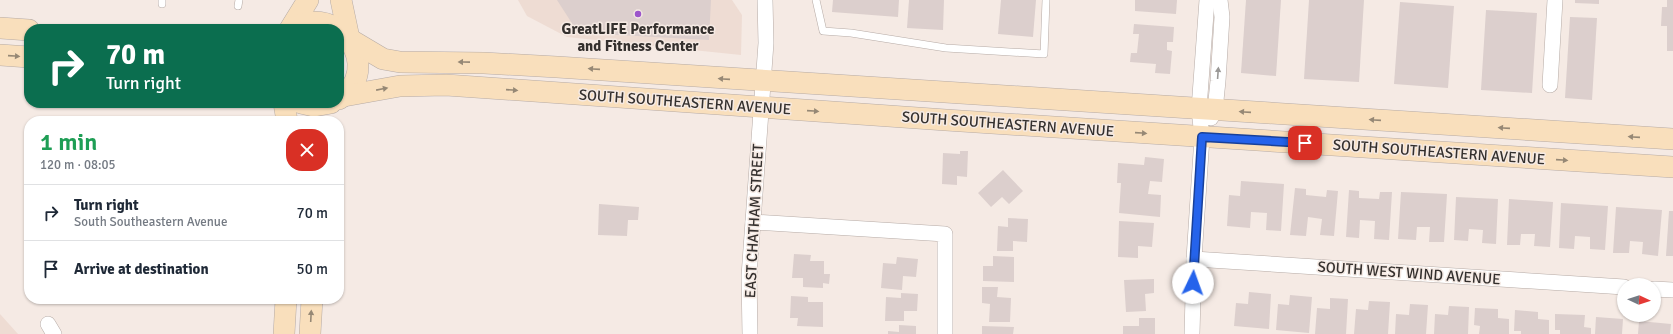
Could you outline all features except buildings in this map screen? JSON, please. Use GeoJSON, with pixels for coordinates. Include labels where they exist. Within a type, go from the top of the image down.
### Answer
{"type":"FeatureCollection","features":[{"type":"Feature","properties":{"kind":"main road"},"geometry":{"type":"LineString","coordinates":[[294,24],[308,0]]}},
{"type":"Feature","properties":{"kind":"main road"},"geometry":{"type":"LineString","coordinates":[[341,0],[350,39],[358,59],[358,70],[355,79],[344,95]]}},
{"type":"Feature","properties":{"kind":"main road","name":"SOUTH SOUTHEASTERN AVENUE"},"geometry":{"type":"LineString","coordinates":[[302,24],[317,21],[330,24]]}},
{"type":"Feature","properties":{"kind":"main road"},"geometry":{"type":"LineString","coordinates":[[0,28],[24,30]]}},
{"type":"Feature","properties":{"kind":"main road","name":"SOUTH SOUTHEASTERN AVENUE"},"geometry":{"type":"LineString","coordinates":[[344,33],[350,39],[383,59],[400,62],[484,63],[1673,139]]}},
{"type":"Feature","properties":{"kind":"main road"},"geometry":{"type":"LineString","coordinates":[[0,55],[24,57]]}},
{"type":"Feature","properties":{"kind":"main road","name":"SOUTH SOUTHEASTERN AVENUE"},"geometry":{"type":"LineString","coordinates":[[344,99],[400,86],[446,86],[760,108],[1673,167]]}},
{"type":"Feature","properties":{"kind":"main road"},"geometry":{"type":"LineString","coordinates":[[310,334],[312,304]]}},
{"type":"Feature","properties":{"kind":"main road"},"geometry":{"type":"LineString","coordinates":[[284,334],[285,305]]}},
{"type":"Feature","properties":{"kind":"main road"},"geometry":{"type":"LineString","coordinates":[[285,305],[289,334]]}},
{"type":"Feature","properties":{"kind":"street","name":"EAST CHATHAM STREET"},"geometry":{"type":"LineString","coordinates":[[750,334],[749,276],[760,108],[766,44],[765,0]]}},
{"type":"Feature","properties":{"kind":"street"},"geometry":{"type":"LineString","coordinates":[[1207,109],[1208,0]]}},
{"type":"Feature","properties":{"kind":"street"},"geometry":{"type":"LineString","coordinates":[[1192,334],[1194,259],[1202,137],[1222,17],[1220,0]]}},
{"type":"Feature","properties":{"kind":"street"},"geometry":{"type":"LineString","coordinates":[[1550,85],[1555,0]]}},
{"type":"Feature","properties":{"kind":"street"},"geometry":{"type":"LineString","coordinates":[[753,222],[945,234],[945,334]]}},
{"type":"Feature","properties":{"kind":"street","name":"SOUTH WEST WIND AVENUE"},"geometry":{"type":"LineString","coordinates":[[1194,259],[1617,287]]}},
{"type":"Feature","properties":{"kind":"street"},"geometry":{"type":"LineString","coordinates":[[1661,289],[1673,290]]}},
{"type":"Feature","properties":{"kind":"lane"},"geometry":{"type":"LineString","coordinates":[[816,0],[823,31],[851,32],[946,48],[1044,54],[1046,0]]}},
{"type":"Feature","properties":{"kind":"shaded area"},"geometry":{"type":"Polygon","coordinates":[[[518,0],[732,0],[742,15],[741,55],[567,37],[527,16],[518,0]]]}},
{"type":"Feature","properties":{"kind":"shaded area"},"geometry":{"type":"Polygon","coordinates":[[[0,314],[18,334],[0,334],[0,314]]]}},
{"type":"Feature","properties":{"kind":"place","name":"GreatLIFE Performance and Fitness Center"},"geometry":{"type":"Point","coordinates":[638,14]}},
{"type":"Feature","properties":{"kind":"route"},"geometry":{"type":"LineString","coordinates":[[1193,283],[1202,137],[1305,143]]}}]}
